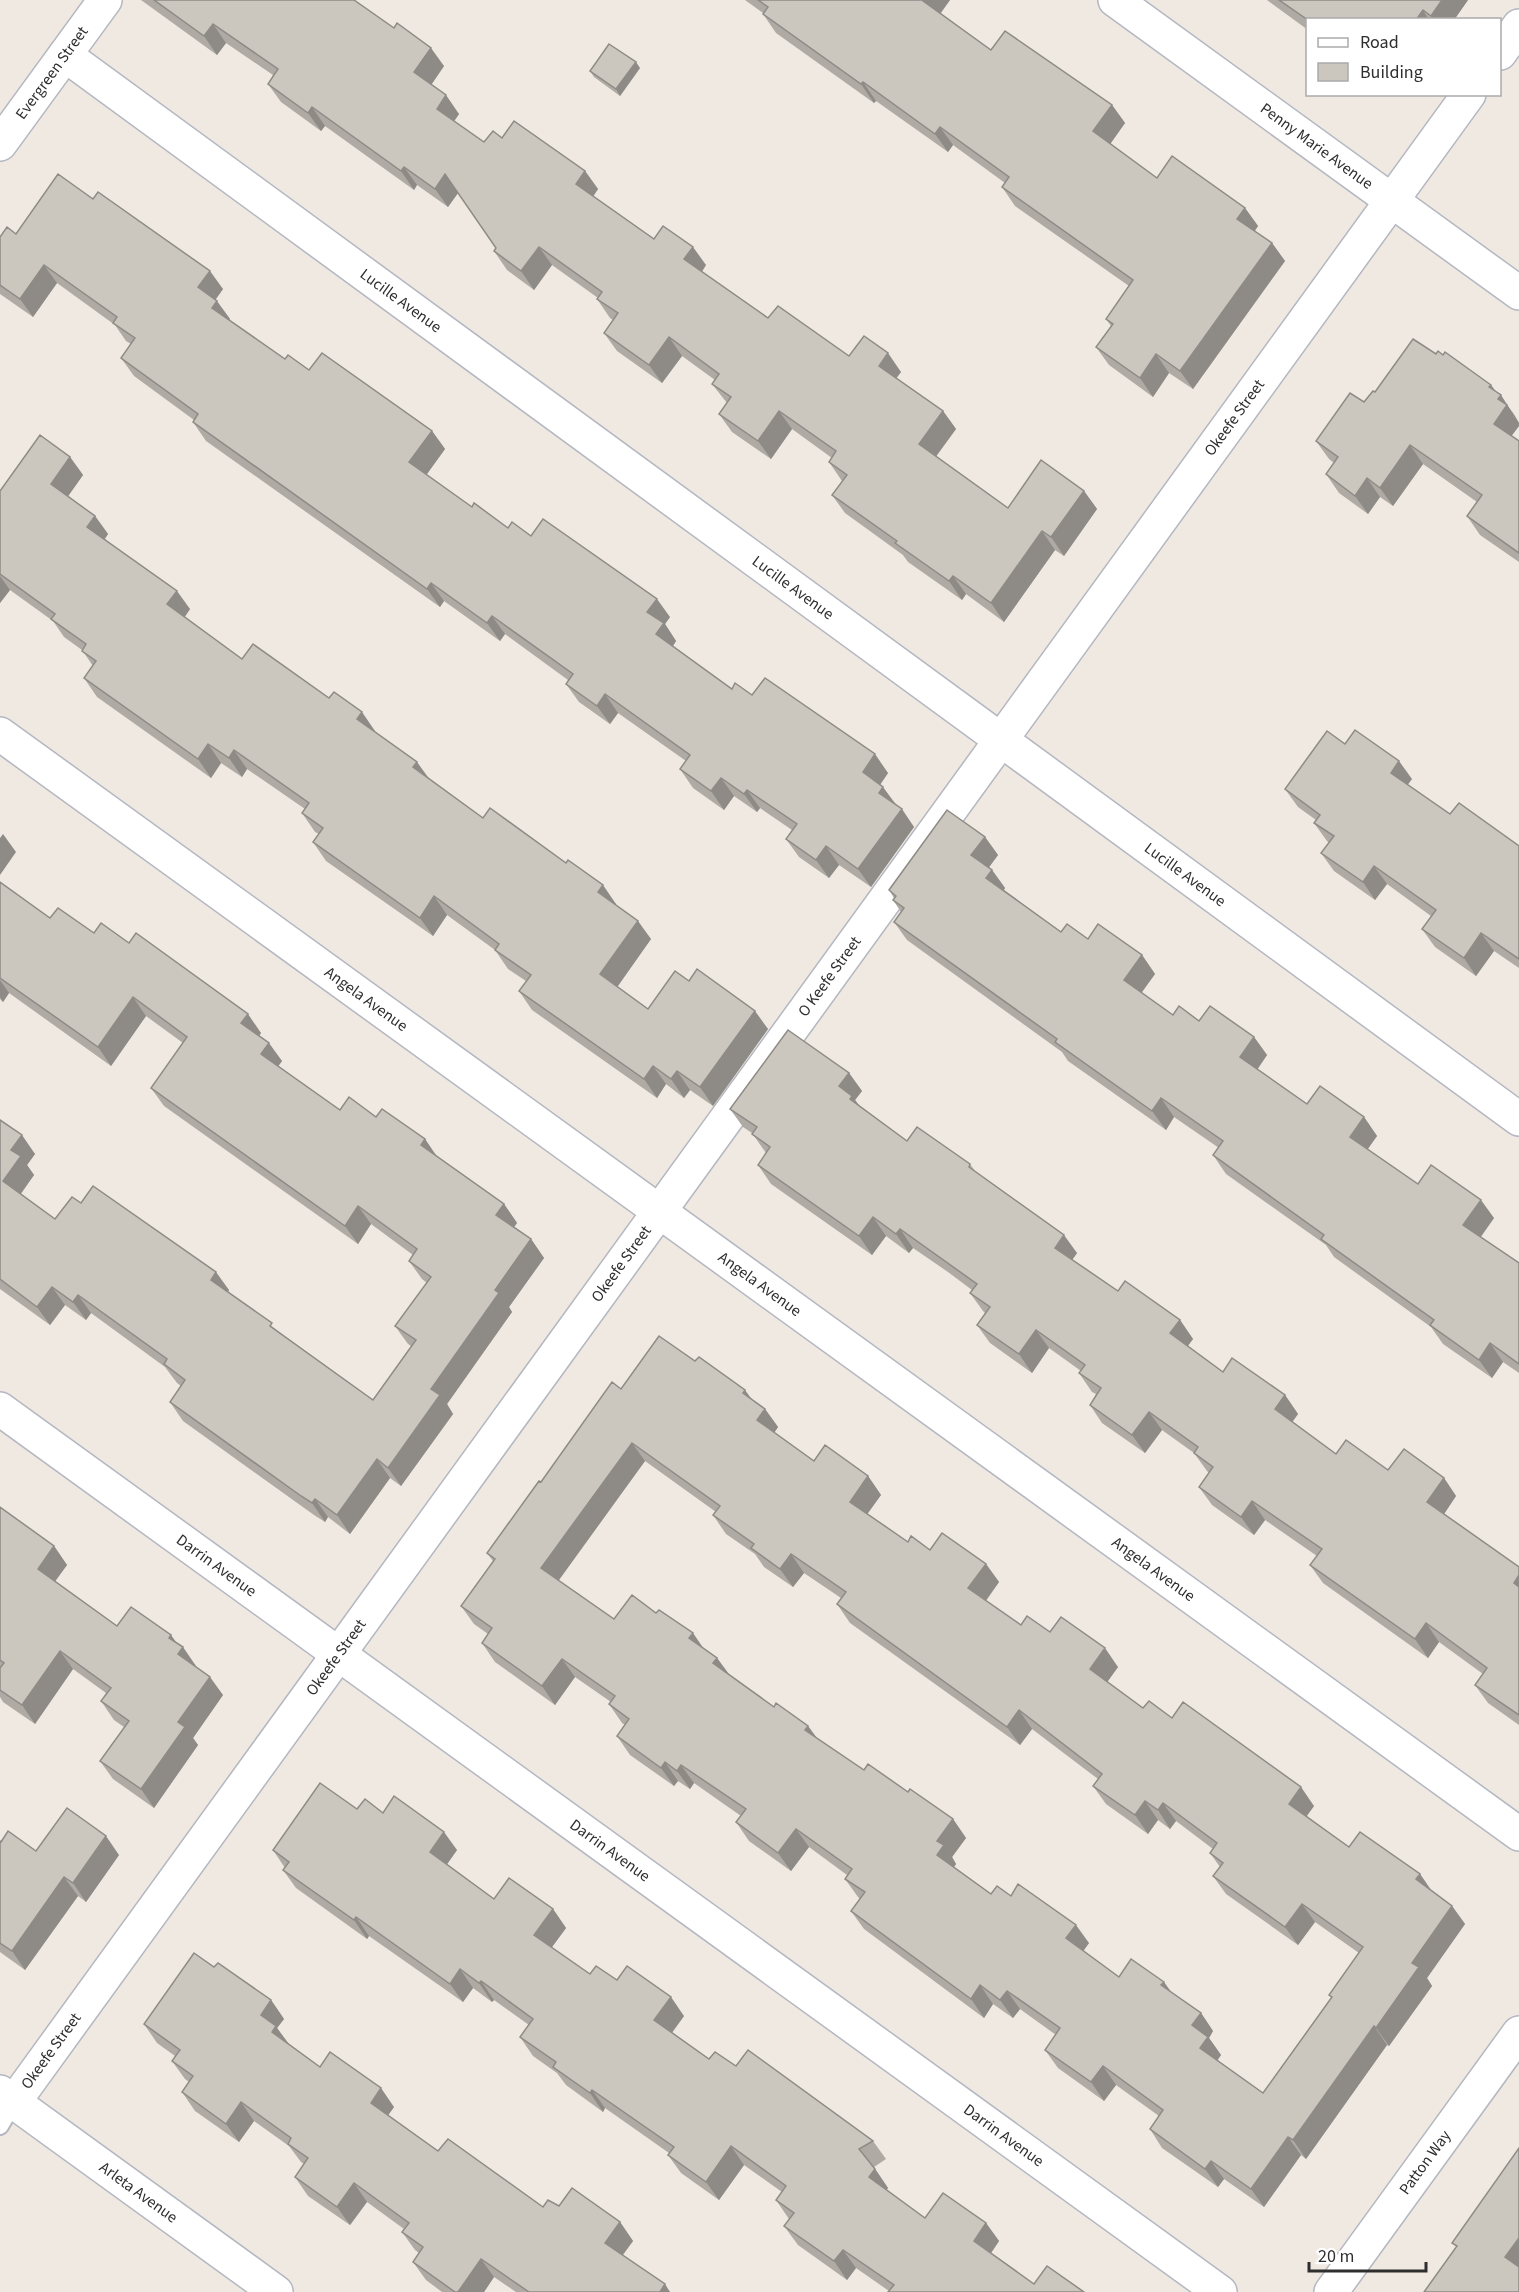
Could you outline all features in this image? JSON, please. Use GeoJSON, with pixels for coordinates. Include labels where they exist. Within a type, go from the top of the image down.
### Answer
{"type":"FeatureCollection","features":[{"type":"Feature","properties":{"kind":"street","name":"Evergreen Street"},"geometry":{"type":"LineString","coordinates":[[0,144],[105,0]]}},
{"type":"Feature","properties":{"kind":"street","name":"Penny Marie Avenue"},"geometry":{"type":"LineString","coordinates":[[1115,0],[1519,293]]}},
{"type":"Feature","properties":{"kind":"street"},"geometry":{"type":"LineString","coordinates":[[1501,52],[1519,26]]}},
{"type":"Feature","properties":{"kind":"street","name":"Lucille Avenue"},"geometry":{"type":"LineString","coordinates":[[65,55],[1519,1119]]}},
{"type":"Feature","properties":{"kind":"street","name":"Okeefe Street"},"geometry":{"type":"LineString","coordinates":[[1001,741],[1468,96]]}},
{"type":"Feature","properties":{"kind":"street","name":"Angela Avenue"},"geometry":{"type":"LineString","coordinates":[[0,734],[1519,1834]]}},
{"type":"Feature","properties":{"kind":"street","name":"O Keefe Street"},"geometry":{"type":"LineString","coordinates":[[659,1212],[1001,741]]}},
{"type":"Feature","properties":{"kind":"street","name":"Okeefe Street"},"geometry":{"type":"LineString","coordinates":[[5,2107],[339,1654],[659,1212]]}},
{"type":"Feature","properties":{"kind":"street","name":"Darrin Avenue"},"geometry":{"type":"LineString","coordinates":[[0,1408],[1220,2292]]}},
{"type":"Feature","properties":{"kind":"street","name":"Patton Way"},"geometry":{"type":"LineString","coordinates":[[1332,2292],[1519,2033]]}},
{"type":"Feature","properties":{"kind":"street","name":"Arleta Avenue"},"geometry":{"type":"LineString","coordinates":[[5,2107],[276,2292]]}},
{"type":"Feature","properties":{"kind":"building"},"geometry":{"type":"Polygon","coordinates":[[[154,0],[354,0],[394,28],[397,23],[431,48],[414,72],[446,95],[437,109],[484,142],[493,131],[502,138],[514,121],[585,171],[576,184],[654,239],[663,226],[693,247],[684,259],[768,318],[778,306],[849,356],[864,336],[888,353],[879,366],[943,411],[919,444],[1008,508],[1041,460],[1084,491],[1051,537],[1042,531],[991,603],[953,576],[949,581],[832,495],[847,475],[829,462],[836,451],[779,411],[758,441],[719,414],[731,397],[712,384],[719,374],[669,337],[649,365],[604,333],[618,313],[597,299],[602,292],[539,247],[521,271],[494,251],[496,248],[445,174],[435,189],[404,167],[401,171],[312,107],[308,113],[268,84],[278,69],[213,24],[204,36],[154,0]]]}},
{"type":"Feature","properties":{"kind":"building"},"geometry":{"type":"Polygon","coordinates":[[[758,0],[924,0],[991,50],[1005,31],[1112,105],[1093,131],[1157,178],[1172,156],[1245,208],[1237,219],[1272,243],[1180,371],[1156,354],[1140,378],[1096,347],[1113,324],[1106,319],[1133,280],[1002,187],[1009,177],[940,127],[935,134],[863,82],[861,84],[763,14],[768,7],[758,0]]]}},
{"type":"Feature","properties":{"kind":"building"},"geometry":{"type":"Polygon","coordinates":[[[1279,0],[1442,0],[1431,16],[1423,10],[1417,18],[1306,19],[1279,0]]]}},
{"type":"Feature","properties":{"kind":"building"},"geometry":{"type":"Polygon","coordinates":[[[609,44],[636,62],[616,89],[590,71],[609,44]]]}},
{"type":"Feature","properties":{"kind":"building"},"geometry":{"type":"Polygon","coordinates":[[[58,174],[93,199],[98,192],[210,271],[198,287],[217,301],[212,308],[285,359],[288,355],[309,370],[322,353],[432,431],[409,462],[472,507],[474,503],[508,528],[512,522],[531,536],[543,519],[657,599],[647,612],[664,623],[656,634],[732,689],[735,683],[752,695],[765,678],[875,754],[863,772],[883,787],[879,793],[902,809],[858,869],[826,846],[816,860],[786,839],[797,824],[747,790],[744,794],[721,778],[711,791],[680,769],[690,755],[605,694],[597,706],[566,684],[573,674],[492,616],[487,623],[431,583],[427,589],[193,422],[198,414],[121,358],[135,338],[113,323],[117,317],[44,265],[20,299],[0,285],[0,237],[7,227],[16,234],[58,174]]]}},
{"type":"Feature","properties":{"kind":"building"},"geometry":{"type":"Polygon","coordinates":[[[1413,339],[1436,354],[1438,351],[1443,355],[1445,352],[1491,385],[1489,387],[1501,395],[1498,399],[1507,405],[1494,424],[1519,441],[1519,553],[1467,516],[1482,495],[1410,445],[1380,488],[1367,478],[1355,496],[1326,474],[1338,457],[1316,441],[1350,393],[1364,402],[1373,391],[1375,392],[1413,339]]]}},
{"type":"Feature","properties":{"kind":"building"},"geometry":{"type":"Polygon","coordinates":[[[40,435],[70,457],[51,484],[95,516],[87,527],[177,591],[167,604],[242,659],[253,644],[329,698],[334,692],[362,712],[357,719],[417,762],[413,767],[483,818],[490,808],[566,863],[568,860],[603,885],[598,892],[638,921],[600,974],[648,1009],[675,971],[689,981],[697,969],[755,1011],[700,1087],[677,1071],[671,1079],[653,1066],[644,1079],[519,991],[531,975],[495,950],[499,944],[434,896],[420,918],[313,842],[323,828],[302,813],[309,803],[234,750],[229,758],[208,744],[198,759],[84,678],[96,661],[82,651],[86,644],[51,619],[55,614],[0,574],[0,491],[40,435]]]}},
{"type":"Feature","properties":{"kind":"building"},"geometry":{"type":"Polygon","coordinates":[[[1355,730],[1399,761],[1391,773],[1450,814],[1459,803],[1519,846],[1519,959],[1481,933],[1464,958],[1422,929],[1436,910],[1374,866],[1363,882],[1321,853],[1334,836],[1314,823],[1320,815],[1285,789],[1327,731],[1345,744],[1355,730]]]}},
{"type":"Feature","properties":{"kind":"building"},"geometry":{"type":"Polygon","coordinates":[[[947,810],[985,837],[971,855],[992,870],[986,878],[1061,932],[1067,924],[1088,939],[1098,924],[1142,955],[1124,980],[1173,1015],[1179,1006],[1199,1021],[1210,1006],[1254,1037],[1240,1057],[1307,1104],[1320,1086],[1364,1117],[1350,1137],[1418,1184],[1431,1165],[1481,1200],[1463,1225],[1519,1263],[1519,1364],[1490,1343],[1479,1360],[1430,1325],[1434,1320],[1321,1239],[1324,1235],[1213,1155],[1223,1141],[1161,1098],[1152,1111],[1055,1042],[1057,1039],[894,922],[904,908],[893,900],[896,896],[889,890],[947,810]]]}},
{"type":"Feature","properties":{"kind":"building"},"geometry":{"type":"Polygon","coordinates":[[[0,882],[50,918],[58,908],[94,933],[101,923],[129,943],[136,933],[248,1014],[241,1023],[269,1043],[261,1054],[340,1110],[349,1097],[376,1117],[382,1109],[425,1139],[421,1145],[504,1204],[496,1215],[531,1239],[495,1290],[499,1293],[431,1389],[440,1395],[388,1468],[377,1459],[337,1515],[315,1499],[312,1503],[301,1496],[170,1402],[185,1380],[164,1364],[167,1359],[78,1295],[73,1302],[52,1287],[37,1307],[0,1279],[0,1120],[22,1135],[11,1150],[21,1156],[3,1181],[55,1219],[72,1197],[81,1203],[93,1186],[216,1272],[211,1280],[272,1323],[270,1326],[373,1400],[416,1340],[395,1326],[431,1277],[409,1261],[417,1249],[358,1206],[345,1226],[151,1088],[187,1037],[133,997],[98,1047],[0,978],[0,882]]]}},
{"type":"Feature","properties":{"kind":"building"},"geometry":{"type":"Polygon","coordinates":[[[788,1030],[849,1073],[839,1086],[852,1096],[850,1099],[907,1141],[917,1127],[970,1164],[969,1167],[1064,1235],[1055,1248],[1118,1291],[1125,1281],[1180,1320],[1170,1333],[1223,1372],[1232,1358],[1285,1395],[1275,1409],[1336,1454],[1346,1440],[1388,1470],[1404,1449],[1444,1478],[1427,1502],[1519,1567],[1519,1575],[1514,1583],[1519,1587],[1519,1715],[1475,1685],[1487,1668],[1426,1623],[1415,1639],[1310,1565],[1322,1549],[1252,1501],[1241,1517],[1199,1487],[1213,1467],[1194,1453],[1198,1447],[1149,1412],[1132,1435],[1090,1405],[1101,1388],[1079,1373],[1085,1365],[1036,1330],[1019,1354],[977,1325],[990,1307],[970,1293],[977,1284],[900,1229],[896,1234],[873,1217],[859,1236],[758,1165],[770,1147],[752,1134],[757,1127],[730,1109],[788,1030]]]}},
{"type":"Feature","properties":{"kind":"building"},"geometry":{"type":"Polygon","coordinates":[[[659,1336],[695,1361],[699,1357],[745,1390],[743,1393],[765,1409],[757,1420],[814,1461],[825,1445],[868,1476],[850,1502],[908,1542],[911,1536],[930,1550],[942,1533],[986,1564],[968,1588],[1021,1625],[1027,1616],[1050,1632],[1061,1617],[1105,1648],[1090,1669],[1143,1708],[1149,1701],[1172,1718],[1183,1702],[1301,1787],[1289,1804],[1349,1847],[1360,1832],[1420,1874],[1416,1879],[1452,1906],[1412,1963],[1419,1967],[1376,2028],[1374,2026],[1293,2140],[1288,2137],[1251,2189],[1211,2161],[1205,2169],[1150,2129],[1163,2110],[1103,2066],[1091,2082],[1045,2050],[1060,2028],[1007,1991],[1000,2000],[980,1985],[971,1999],[851,1911],[865,1892],[845,1879],[852,1869],[796,1829],[778,1853],[736,1822],[746,1809],[681,1765],[677,1771],[665,1762],[661,1768],[617,1736],[629,1719],[609,1704],[615,1696],[562,1659],[542,1686],[482,1643],[492,1628],[461,1606],[495,1559],[487,1553],[612,1382],[621,1389],[659,1336]],[[632,1443],[541,1568],[614,1619],[632,1595],[656,1613],[659,1610],[693,1633],[689,1638],[717,1658],[713,1663],[774,1707],[776,1703],[808,1726],[805,1730],[864,1770],[868,1764],[908,1792],[910,1789],[953,1819],[937,1841],[944,1845],[937,1855],[991,1894],[997,1886],[1011,1896],[1018,1884],[1076,1925],[1066,1938],[1119,1977],[1131,1959],[1164,1982],[1161,1985],[1201,2013],[1192,2025],[1208,2037],[1200,2048],[1263,2093],[1332,1997],[1329,1995],[1363,1947],[1302,1904],[1285,1927],[1213,1876],[1223,1863],[1210,1853],[1217,1843],[1163,1803],[1158,1810],[1145,1801],[1135,1815],[1093,1786],[1102,1774],[1019,1710],[1007,1727],[837,1604],[846,1592],[791,1554],[780,1569],[751,1548],[754,1544],[713,1515],[720,1506],[632,1443]]]}},
{"type":"Feature","properties":{"kind":"building"},"geometry":{"type":"Polygon","coordinates":[[[0,1507],[54,1546],[38,1569],[117,1626],[131,1607],[171,1635],[169,1638],[183,1647],[178,1654],[210,1677],[178,1722],[185,1727],[141,1789],[100,1761],[129,1721],[101,1701],[111,1688],[60,1651],[22,1705],[0,1690],[0,1668],[4,1663],[0,1660],[0,1507]]]}},
{"type":"Feature","properties":{"kind":"building"},"geometry":{"type":"Polygon","coordinates":[[[320,1783],[357,1809],[365,1799],[383,1813],[394,1796],[444,1832],[430,1852],[494,1899],[509,1878],[553,1909],[534,1935],[590,1974],[596,1966],[617,1980],[627,1966],[671,1997],[654,2020],[709,2059],[715,2052],[736,2066],[748,2050],[873,2141],[859,2149],[875,2169],[869,2177],[925,2218],[943,2193],[986,2223],[974,2241],[1034,2284],[1047,2266],[1084,2292],[888,2292],[894,2285],[843,2250],[834,2261],[784,2226],[794,2213],[776,2200],[786,2186],[731,2146],[706,2182],[668,2155],[674,2147],[592,2090],[590,2093],[553,2067],[556,2062],[520,2037],[533,2019],[481,1981],[479,1983],[460,1969],[450,1984],[356,1917],[354,1920],[283,1870],[289,1862],[273,1850],[320,1783]]]}},
{"type":"Feature","properties":{"kind":"building"},"geometry":{"type":"Polygon","coordinates":[[[67,1808],[106,1836],[73,1883],[64,1877],[12,1951],[0,1943],[0,1841],[8,1831],[36,1851],[67,1808]]]}},
{"type":"Feature","properties":{"kind":"building"},"geometry":{"type":"Polygon","coordinates":[[[194,1953],[214,1967],[218,1963],[271,2000],[261,2015],[276,2026],[272,2032],[320,2067],[330,2052],[381,2088],[371,2103],[438,2151],[448,2139],[543,2207],[548,2200],[559,2206],[572,2188],[620,2222],[605,2243],[665,2284],[660,2292],[529,2292],[481,2259],[458,2292],[455,2292],[413,2262],[423,2247],[402,2232],[409,2223],[354,2183],[337,2207],[295,2177],[308,2158],[288,2144],[291,2138],[241,2102],[226,2124],[182,2092],[193,2076],[172,2061],[180,2050],[144,2024],[194,1953]]]}},
{"type":"Feature","properties":{"kind":"building"},"geometry":{"type":"Polygon","coordinates":[[[1519,2148],[1519,2238],[1505,2257],[1519,2267],[1519,2292],[1424,2292],[1457,2246],[1452,2243],[1519,2148]]]}}]}
